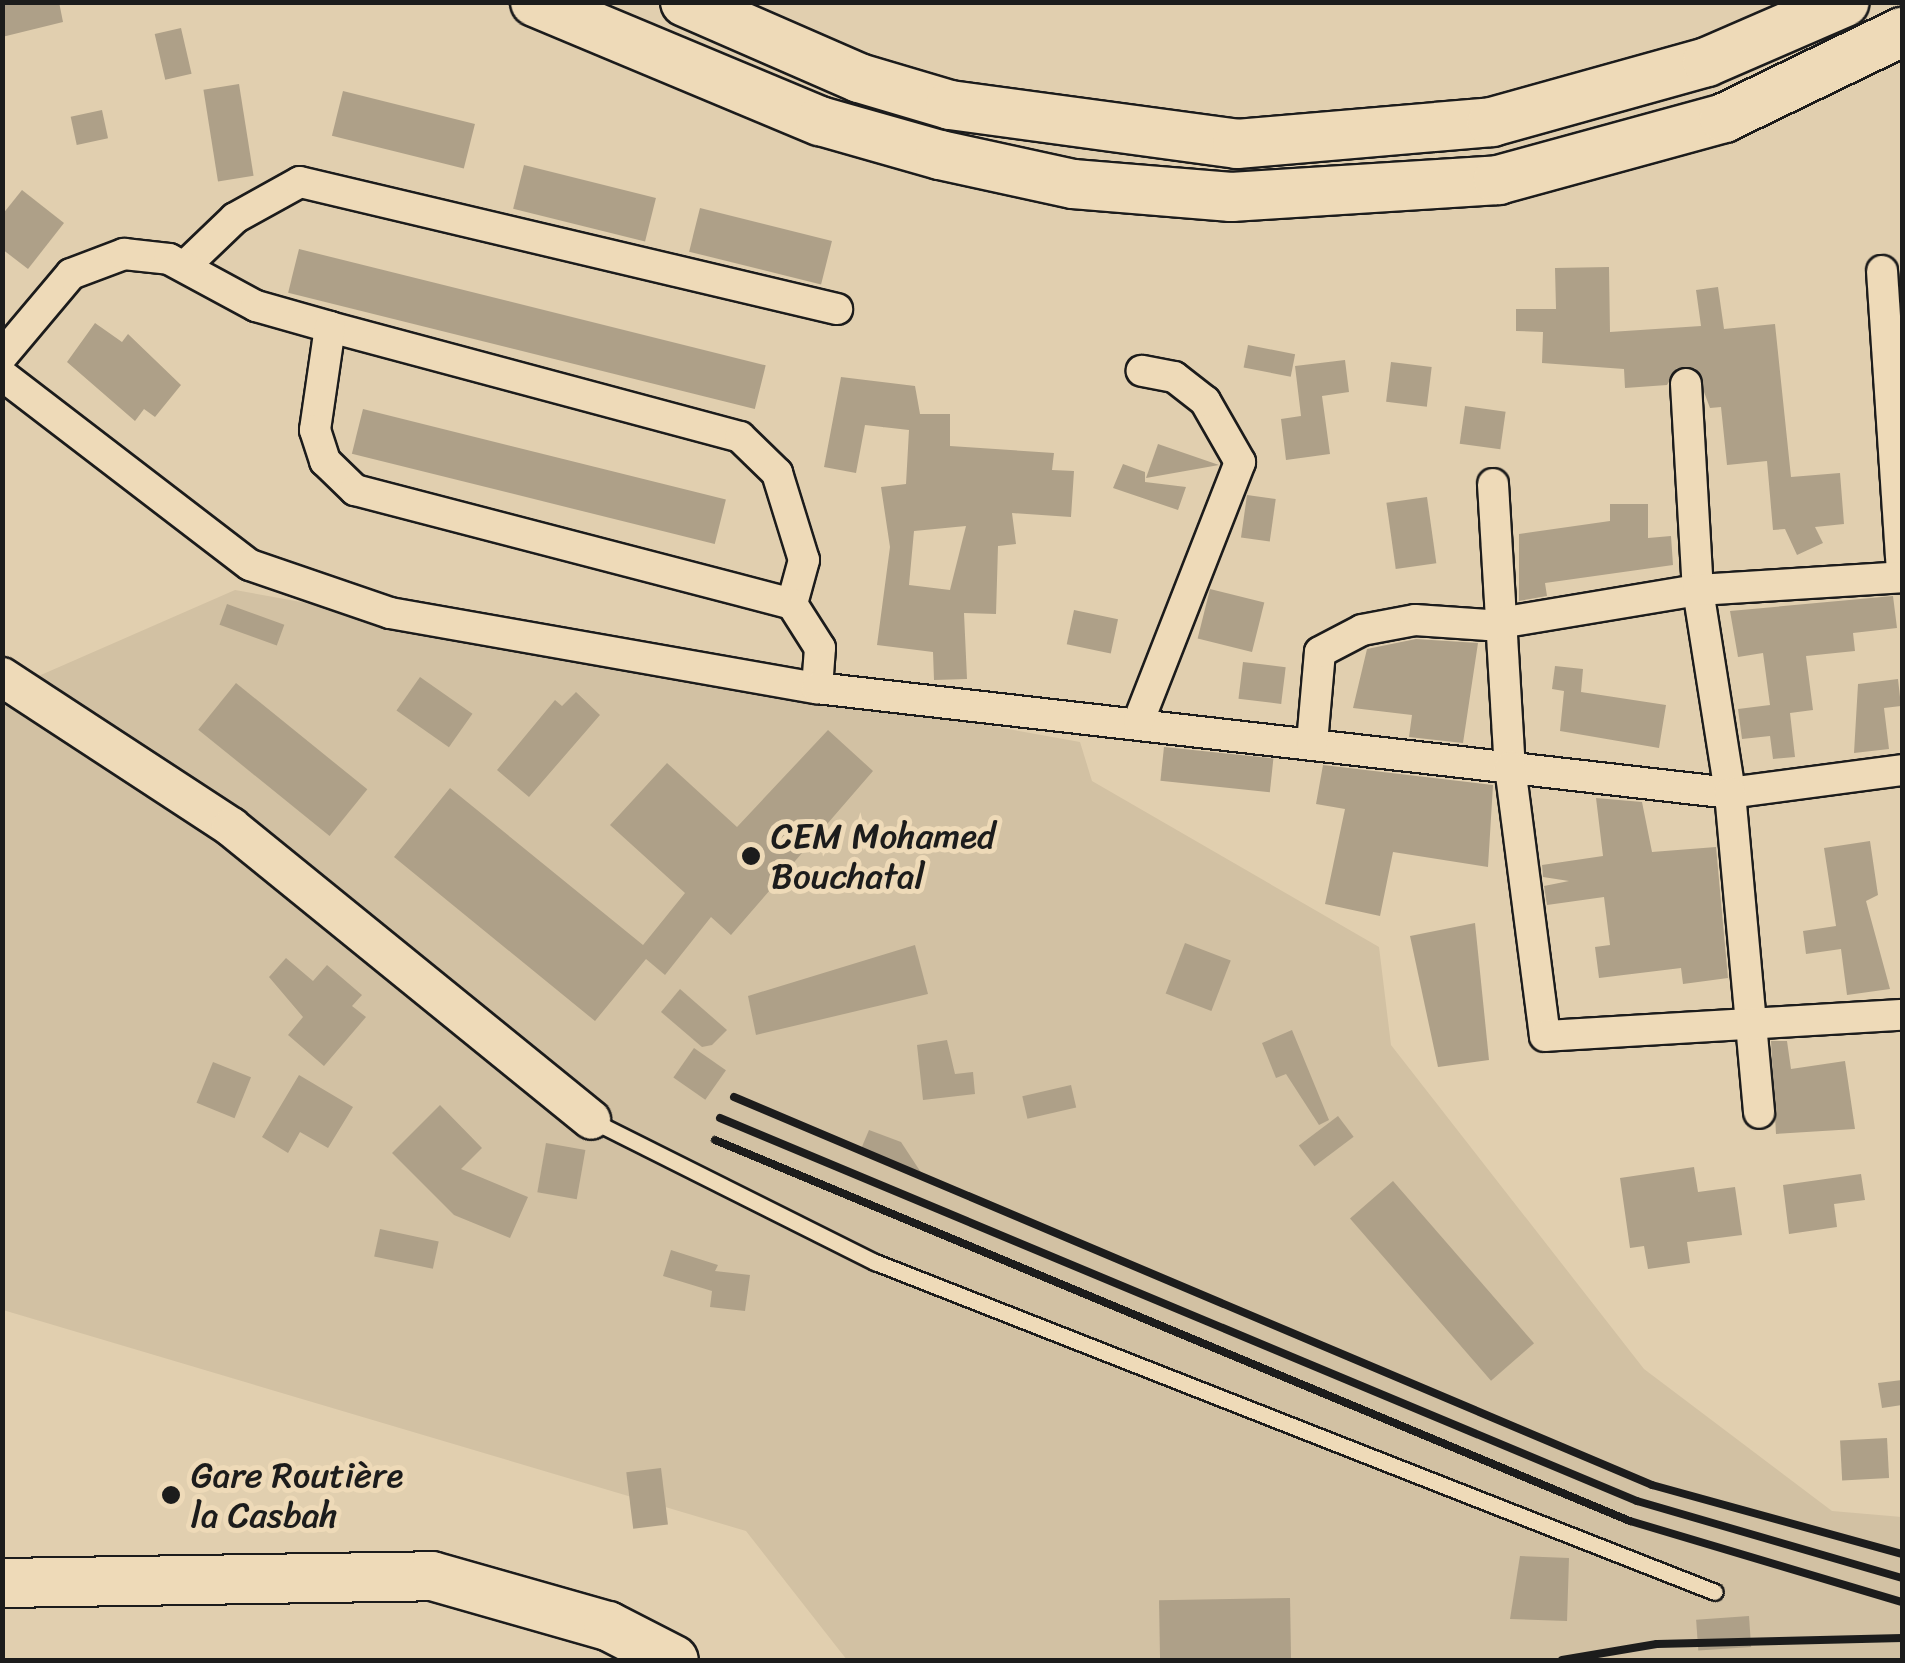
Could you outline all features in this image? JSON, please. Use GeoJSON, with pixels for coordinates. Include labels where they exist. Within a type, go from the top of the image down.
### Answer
{"type":"FeatureCollection","features":[{"type":"Feature","properties":{"kind":"main road"},"geometry":{"type":"LineString","coordinates":[[535,2],[820,122],[1073,184],[1232,197],[1366,195],[1515,176],[1724,118],[1902,32]]}},
{"type":"Feature","properties":{"kind":"main road"},"geometry":{"type":"LineString","coordinates":[[685,2],[858,78],[950,105],[1237,144],[1492,122],[1706,62],[1845,2]]}},
{"type":"Feature","properties":{"kind":"main road"},"geometry":{"type":"LineString","coordinates":[[2,1582],[432,1576],[608,1626],[674,1660]]}},
{"type":"Feature","properties":{"kind":"street"},"geometry":{"type":"LineString","coordinates":[[185,266],[235,218],[300,182],[838,310]]}},
{"type":"Feature","properties":{"kind":"street"},"geometry":{"type":"LineString","coordinates":[[2,356],[71,274],[100,260],[152,256],[185,266],[256,306],[740,437],[777,472],[804,560],[792,604]]}},
{"type":"Feature","properties":{"kind":"street"},"geometry":{"type":"LineString","coordinates":[[1312,743],[1316,664],[1334,642],[1414,620],[1498,622],[1698,590],[1902,576],[1882,271]]}},
{"type":"Feature","properties":{"kind":"street"},"geometry":{"type":"LineString","coordinates":[[330,327],[315,430],[326,461],[355,490],[792,604],[820,648],[817,688]]}},
{"type":"Feature","properties":{"kind":"street"},"geometry":{"type":"LineString","coordinates":[[1140,720],[1240,462],[1206,401],[1174,377],[1142,371]]}},
{"type":"Feature","properties":{"kind":"street"},"geometry":{"type":"LineString","coordinates":[[2,375],[250,566],[390,612],[817,688],[1140,720],[1730,793],[1902,770]]}},
{"type":"Feature","properties":{"kind":"street"},"geometry":{"type":"LineString","coordinates":[[1686,384],[1698,590],[1730,793],[1746,1027],[1758,1113]]}},
{"type":"Feature","properties":{"kind":"street"},"geometry":{"type":"LineString","coordinates":[[1493,484],[1498,622],[1510,767],[1545,1036],[1902,1015]]}},
{"type":"Feature","properties":{"kind":"street"},"geometry":{"type":"LineString","coordinates":[[2,677],[231,827],[591,1120]]}},
{"type":"Feature","properties":{"kind":"lane"},"geometry":{"type":"LineString","coordinates":[[591,1120],[876,1262],[1715,1592]]}},
{"type":"Feature","properties":{"kind":"shaded area"},"geometry":{"type":"Polygon","coordinates":[[[235,590],[1080,742],[1092,781],[1379,947],[1391,1045],[1644,1369],[1832,1511],[1902,1517],[1902,1660],[847,1660],[746,1531],[3,1310],[2,692],[235,590]]]}},
{"type":"Feature","properties":{"kind":"building"},"geometry":{"type":"Polygon","coordinates":[[[2,2],[59,2],[63,22],[2,37],[2,2]]]}},
{"type":"Feature","properties":{"kind":"building"},"geometry":{"type":"Polygon","coordinates":[[[181,28],[192,74],[165,80],[155,34],[181,28]]]}},
{"type":"Feature","properties":{"kind":"building"},"geometry":{"type":"Polygon","coordinates":[[[239,84],[254,176],[218,181],[203,90],[239,84]]]}},
{"type":"Feature","properties":{"kind":"building"},"geometry":{"type":"Polygon","coordinates":[[[343,91],[475,124],[464,169],[332,136],[343,91]]]}},
{"type":"Feature","properties":{"kind":"building"},"geometry":{"type":"Polygon","coordinates":[[[102,110],[108,138],[77,145],[71,117],[102,110]]]}},
{"type":"Feature","properties":{"kind":"building"},"geometry":{"type":"Polygon","coordinates":[[[524,165],[656,198],[645,242],[513,209],[524,165]]]}},
{"type":"Feature","properties":{"kind":"building"},"geometry":{"type":"Polygon","coordinates":[[[22,190],[64,223],[28,269],[2,249],[2,215],[22,190]]]}},
{"type":"Feature","properties":{"kind":"building"},"geometry":{"type":"Polygon","coordinates":[[[700,208],[832,241],[821,285],[689,252],[700,208]]]}},
{"type":"Feature","properties":{"kind":"building"},"geometry":{"type":"Polygon","coordinates":[[[299,249],[766,365],[755,409],[288,293],[299,249]]]}},
{"type":"Feature","properties":{"kind":"building"},"geometry":{"type":"Polygon","coordinates":[[[1609,267],[1610,332],[1701,326],[1696,290],[1718,287],[1724,329],[1775,324],[1791,477],[1840,473],[1844,524],[1815,527],[1823,543],[1797,555],[1785,529],[1773,530],[1767,461],[1727,465],[1721,407],[1710,408],[1695,368],[1677,368],[1667,385],[1625,388],[1624,369],[1542,363],[1543,332],[1516,331],[1516,309],[1556,309],[1555,268],[1609,267]]]}},
{"type":"Feature","properties":{"kind":"building"},"geometry":{"type":"Polygon","coordinates":[[[95,323],[122,342],[128,334],[181,385],[155,417],[144,409],[135,421],[67,362],[95,323]]]}},
{"type":"Feature","properties":{"kind":"building"},"geometry":{"type":"Polygon","coordinates":[[[1248,345],[1295,354],[1291,377],[1244,368],[1248,345]]]}},
{"type":"Feature","properties":{"kind":"building"},"geometry":{"type":"Polygon","coordinates":[[[1345,360],[1349,392],[1322,396],[1330,454],[1286,460],[1281,419],[1301,416],[1295,366],[1345,360]]]}},
{"type":"Feature","properties":{"kind":"building"},"geometry":{"type":"Polygon","coordinates":[[[1391,362],[1432,367],[1427,407],[1386,402],[1391,362]]]}},
{"type":"Feature","properties":{"kind":"building"},"geometry":{"type":"Polygon","coordinates":[[[841,377],[915,386],[920,414],[950,414],[950,446],[1054,453],[1052,470],[1074,471],[1071,517],[1012,513],[1016,544],[998,546],[996,614],[964,613],[967,679],[934,680],[933,652],[877,645],[890,547],[881,487],[906,484],[909,430],[865,425],[856,473],[824,467],[841,377]],[[966,526],[914,531],[909,585],[950,590],[966,526]]]}},
{"type":"Feature","properties":{"kind":"building"},"geometry":{"type":"Polygon","coordinates":[[[1465,406],[1506,412],[1500,449],[1460,444],[1465,406]]]}},
{"type":"Feature","properties":{"kind":"building"},"geometry":{"type":"Polygon","coordinates":[[[363,409],[726,499],[715,544],[352,454],[363,409]]]}},
{"type":"Feature","properties":{"kind":"building"},"geometry":{"type":"Polygon","coordinates":[[[1158,444],[1219,465],[1146,478],[1158,444]]]}},
{"type":"Feature","properties":{"kind":"building"},"geometry":{"type":"Polygon","coordinates":[[[1123,464],[1145,472],[1145,482],[1186,487],[1178,510],[1113,488],[1123,464]]]}},
{"type":"Feature","properties":{"kind":"building"},"geometry":{"type":"Polygon","coordinates":[[[1247,495],[1276,499],[1270,542],[1241,538],[1247,495]]]}},
{"type":"Feature","properties":{"kind":"building"},"geometry":{"type":"Polygon","coordinates":[[[1427,497],[1436,563],[1396,569],[1386,503],[1427,497]]]}},
{"type":"Feature","properties":{"kind":"building"},"geometry":{"type":"Polygon","coordinates":[[[1610,504],[1648,504],[1648,538],[1671,536],[1673,565],[1545,583],[1547,596],[1519,601],[1519,534],[1610,521],[1610,504]]]}},
{"type":"Feature","properties":{"kind":"building"},"geometry":{"type":"Polygon","coordinates":[[[1210,589],[1264,603],[1252,652],[1198,638],[1210,589]]]}},
{"type":"Feature","properties":{"kind":"building"},"geometry":{"type":"Polygon","coordinates":[[[1893,596],[1897,628],[1853,633],[1855,651],[1806,656],[1813,710],[1790,713],[1795,757],[1773,759],[1770,736],[1742,739],[1738,709],[1770,705],[1763,653],[1738,657],[1730,611],[1893,596]]]}},
{"type":"Feature","properties":{"kind":"building"},"geometry":{"type":"Polygon","coordinates":[[[227,604],[284,625],[277,646],[219,625],[227,604]]]}},
{"type":"Feature","properties":{"kind":"building"},"geometry":{"type":"Polygon","coordinates":[[[1074,610],[1118,619],[1111,654],[1067,644],[1074,610]]]}},
{"type":"Feature","properties":{"kind":"building"},"geometry":{"type":"Polygon","coordinates":[[[1416,639],[1478,643],[1463,743],[1409,737],[1412,715],[1353,708],[1367,649],[1416,639]]]}},
{"type":"Feature","properties":{"kind":"building"},"geometry":{"type":"Polygon","coordinates":[[[1243,662],[1286,667],[1281,704],[1238,699],[1243,662]]]}},
{"type":"Feature","properties":{"kind":"building"},"geometry":{"type":"Polygon","coordinates":[[[1555,666],[1583,669],[1581,692],[1666,705],[1659,748],[1560,731],[1564,691],[1552,689],[1555,666]]]}},
{"type":"Feature","properties":{"kind":"building"},"geometry":{"type":"Polygon","coordinates":[[[420,677],[472,714],[449,747],[396,711],[420,677]]]}},
{"type":"Feature","properties":{"kind":"building"},"geometry":{"type":"Polygon","coordinates":[[[1898,679],[1901,706],[1884,708],[1889,749],[1854,753],[1858,684],[1898,679]]]}},
{"type":"Feature","properties":{"kind":"building"},"geometry":{"type":"Polygon","coordinates":[[[236,683],[367,789],[330,836],[198,730],[236,683]]]}},
{"type":"Feature","properties":{"kind":"building"},"geometry":{"type":"Polygon","coordinates":[[[576,692],[600,715],[529,797],[497,770],[555,700],[562,706],[576,692]]]}},
{"type":"Feature","properties":{"kind":"building"},"geometry":{"type":"Polygon","coordinates":[[[828,730],[873,771],[731,935],[711,917],[665,975],[646,959],[595,1021],[394,857],[450,788],[643,945],[685,893],[610,825],[667,763],[737,827],[828,730]]]}},
{"type":"Feature","properties":{"kind":"building"},"geometry":{"type":"Polygon","coordinates":[[[1164,747],[1273,758],[1270,792],[1160,781],[1164,747]]]}},
{"type":"Feature","properties":{"kind":"building"},"geometry":{"type":"Polygon","coordinates":[[[1323,765],[1493,785],[1488,867],[1393,852],[1380,916],[1325,904],[1345,809],[1316,804],[1323,765]]]}},
{"type":"Feature","properties":{"kind":"building"},"geometry":{"type":"Polygon","coordinates":[[[1596,798],[1642,802],[1652,852],[1716,847],[1728,978],[1683,984],[1681,968],[1599,978],[1595,947],[1610,945],[1604,897],[1547,905],[1544,886],[1569,881],[1543,877],[1542,865],[1603,856],[1596,798]]]}},
{"type":"Feature","properties":{"kind":"building"},"geometry":{"type":"Polygon","coordinates":[[[1870,841],[1878,895],[1866,901],[1890,989],[1847,995],[1841,949],[1806,954],[1803,931],[1836,926],[1824,848],[1870,841]]]}},
{"type":"Feature","properties":{"kind":"building"},"geometry":{"type":"Polygon","coordinates":[[[1475,923],[1489,1060],[1438,1067],[1410,936],[1475,923]]]}},
{"type":"Feature","properties":{"kind":"building"},"geometry":{"type":"Polygon","coordinates":[[[1185,943],[1231,961],[1211,1011],[1166,993],[1185,943]]]}},
{"type":"Feature","properties":{"kind":"building"},"geometry":{"type":"Polygon","coordinates":[[[915,945],[928,994],[756,1035],[748,996],[915,945]]]}},
{"type":"Feature","properties":{"kind":"building"},"geometry":{"type":"Polygon","coordinates":[[[286,958],[313,981],[327,965],[362,995],[352,1006],[366,1017],[324,1066],[288,1035],[303,1017],[269,977],[286,958]]]}},
{"type":"Feature","properties":{"kind":"building"},"geometry":{"type":"Polygon","coordinates":[[[680,989],[727,1030],[712,1045],[702,1047],[661,1012],[680,989]]]}},
{"type":"Feature","properties":{"kind":"building"},"geometry":{"type":"Polygon","coordinates":[[[1292,1030],[1329,1120],[1319,1125],[1286,1074],[1276,1078],[1262,1043],[1292,1030]]]}},
{"type":"Feature","properties":{"kind":"building"},"geometry":{"type":"Polygon","coordinates":[[[947,1040],[955,1074],[973,1072],[975,1094],[923,1100],[917,1045],[947,1040]]]}},
{"type":"Feature","properties":{"kind":"building"},"geometry":{"type":"Polygon","coordinates":[[[1771,1041],[1787,1041],[1791,1069],[1845,1061],[1855,1129],[1776,1134],[1771,1041]]]}},
{"type":"Feature","properties":{"kind":"building"},"geometry":{"type":"Polygon","coordinates":[[[694,1048],[726,1070],[705,1100],[673,1077],[694,1048]]]}},
{"type":"Feature","properties":{"kind":"building"},"geometry":{"type":"Polygon","coordinates":[[[213,1062],[251,1077],[235,1118],[197,1103],[213,1062]]]}},
{"type":"Feature","properties":{"kind":"building"},"geometry":{"type":"Polygon","coordinates":[[[299,1075],[353,1107],[328,1148],[300,1132],[288,1153],[262,1137],[299,1075]]]}},
{"type":"Feature","properties":{"kind":"building"},"geometry":{"type":"Polygon","coordinates":[[[1071,1085],[1076,1107],[1027,1119],[1022,1096],[1071,1085]]]}},
{"type":"Feature","properties":{"kind":"building"},"geometry":{"type":"Polygon","coordinates":[[[440,1105],[482,1148],[461,1169],[528,1197],[510,1238],[454,1215],[392,1153],[440,1105]]]}},
{"type":"Feature","properties":{"kind":"building"},"geometry":{"type":"Polygon","coordinates":[[[1338,1116],[1354,1137],[1315,1166],[1299,1145],[1338,1116]]]}},
{"type":"Feature","properties":{"kind":"building"},"geometry":{"type":"Polygon","coordinates":[[[869,1130],[901,1142],[922,1174],[861,1149],[869,1130]]]}},
{"type":"Feature","properties":{"kind":"building"},"geometry":{"type":"Polygon","coordinates":[[[546,1143],[585,1150],[577,1199],[537,1192],[546,1143]]]}},
{"type":"Feature","properties":{"kind":"building"},"geometry":{"type":"Polygon","coordinates":[[[1694,1167],[1698,1192],[1735,1187],[1742,1235],[1687,1242],[1690,1263],[1648,1269],[1644,1246],[1630,1248],[1620,1178],[1694,1167]]]}},
{"type":"Feature","properties":{"kind":"building"},"geometry":{"type":"Polygon","coordinates":[[[1861,1174],[1865,1200],[1834,1204],[1837,1227],[1789,1234],[1783,1185],[1861,1174]]]}},
{"type":"Feature","properties":{"kind":"building"},"geometry":{"type":"Polygon","coordinates":[[[1393,1181],[1534,1343],[1491,1381],[1350,1218],[1393,1181]]]}},
{"type":"Feature","properties":{"kind":"building"},"geometry":{"type":"Polygon","coordinates":[[[380,1229],[439,1241],[433,1269],[374,1256],[380,1229]]]}},
{"type":"Feature","properties":{"kind":"building"},"geometry":{"type":"Polygon","coordinates":[[[671,1250],[718,1265],[715,1271],[750,1275],[745,1311],[710,1307],[712,1291],[663,1276],[671,1250]]]}},
{"type":"Feature","properties":{"kind":"building"},"geometry":{"type":"Polygon","coordinates":[[[1902,1380],[1902,1405],[1882,1408],[1878,1383],[1902,1380]]]}},
{"type":"Feature","properties":{"kind":"building"},"geometry":{"type":"Polygon","coordinates":[[[1887,1438],[1889,1478],[1842,1480],[1840,1440],[1887,1438]]]}},
{"type":"Feature","properties":{"kind":"building"},"geometry":{"type":"Polygon","coordinates":[[[661,1468],[668,1525],[633,1529],[626,1472],[661,1468]]]}},
{"type":"Feature","properties":{"kind":"building"},"geometry":{"type":"Polygon","coordinates":[[[1520,1556],[1569,1558],[1567,1621],[1510,1619],[1520,1556]]]}},
{"type":"Feature","properties":{"kind":"building"},"geometry":{"type":"Polygon","coordinates":[[[1290,1598],[1291,1659],[1160,1660],[1159,1600],[1290,1598]]]}},
{"type":"Feature","properties":{"kind":"building"},"geometry":{"type":"Polygon","coordinates":[[[1749,1616],[1751,1647],[1698,1651],[1696,1620],[1749,1616]]]}},
{"type":"Feature","properties":{"kind":"railway"},"geometry":{"type":"LineString","coordinates":[[734,1097],[1652,1485],[1902,1554]]}},
{"type":"Feature","properties":{"kind":"railway"},"geometry":{"type":"LineString","coordinates":[[720,1118],[1637,1501],[1902,1578]]}},
{"type":"Feature","properties":{"kind":"railway"},"geometry":{"type":"LineString","coordinates":[[715,1140],[1630,1521],[1902,1602]]}},
{"type":"Feature","properties":{"kind":"railway"},"geometry":{"type":"LineString","coordinates":[[1562,1660],[1657,1644],[1902,1638]]}},
{"type":"Feature","properties":{"kind":"place","name":"CEM Mohamed Bouchatal"},"geometry":{"type":"Point","coordinates":[751,856]}},
{"type":"Feature","properties":{"kind":"place","name":"Gare Routière la Casbah"},"geometry":{"type":"Point","coordinates":[171,1495]}}]}
